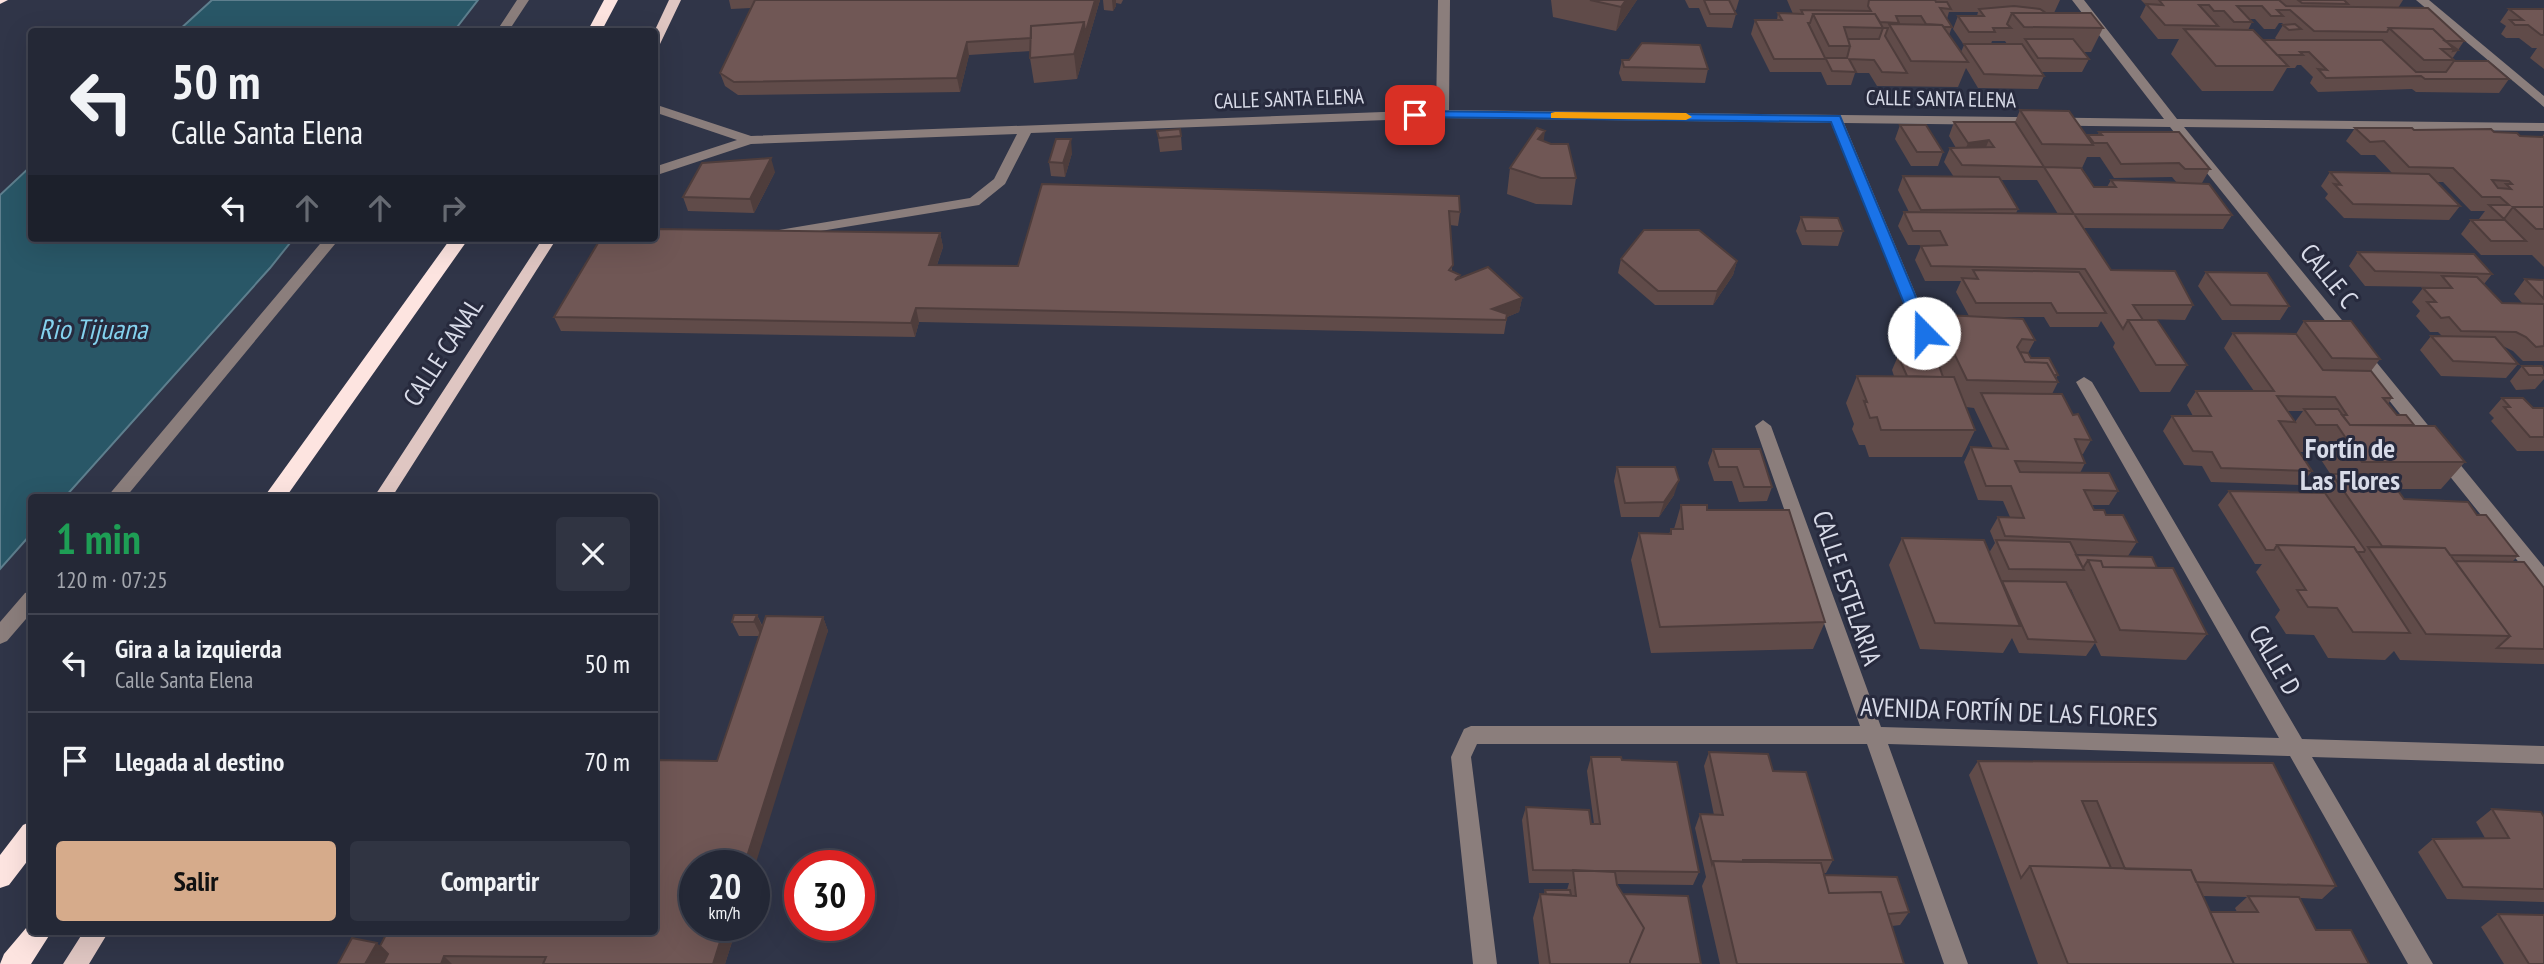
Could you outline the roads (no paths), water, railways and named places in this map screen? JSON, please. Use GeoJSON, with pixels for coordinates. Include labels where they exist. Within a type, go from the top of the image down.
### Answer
{"type":"FeatureCollection","features":[{"type":"Feature","properties":{"kind":"highway"},"geometry":{"type":"LineString","coordinates":[[596,28],[611,0]]}},
{"type":"Feature","properties":{"kind":"highway"},"geometry":{"type":"LineString","coordinates":[[277,494],[457,242]]}},
{"type":"Feature","properties":{"kind":"highway"},"geometry":{"type":"LineString","coordinates":[[0,877],[28,838]]}},
{"type":"Feature","properties":{"kind":"highway"},"geometry":{"type":"LineString","coordinates":[[14,964],[35,935]]}},
{"type":"Feature","properties":{"kind":"main road"},"geometry":{"type":"LineString","coordinates":[[658,36],[676,0]]}},
{"type":"Feature","properties":{"kind":"main road","name":"CALLE CANAL"},"geometry":{"type":"LineString","coordinates":[[385,494],[547,242]]}},
{"type":"Feature","properties":{"kind":"main road"},"geometry":{"type":"LineString","coordinates":[[75,964],[94,935]]}},
{"type":"Feature","properties":{"kind":"street"},"geometry":{"type":"LineString","coordinates":[[505,28],[523,0]]}},
{"type":"Feature","properties":{"kind":"street"},"geometry":{"type":"LineString","coordinates":[[1442,114],[1444,0]]}},
{"type":"Feature","properties":{"kind":"street","name":"CALLE C"},"geometry":{"type":"LineString","coordinates":[[2078,0],[2174,123],[2544,580]]}},
{"type":"Feature","properties":{"kind":"street"},"geometry":{"type":"LineString","coordinates":[[2422,0],[2544,103]]}},
{"type":"Feature","properties":{"kind":"street","name":"CALLE SANTA ELENA"},"geometry":{"type":"LineString","coordinates":[[658,109],[750,140]]}},
{"type":"Feature","properties":{"kind":"street","name":"CALLE SANTA ELENA"},"geometry":{"type":"LineString","coordinates":[[658,171],[750,140],[1442,114],[2544,127]]}},
{"type":"Feature","properties":{"kind":"street"},"geometry":{"type":"LineString","coordinates":[[1836,118],[1924,333]]}},
{"type":"Feature","properties":{"kind":"street"},"geometry":{"type":"LineString","coordinates":[[778,234],[974,202],[1000,181],[1026,130]]}},
{"type":"Feature","properties":{"kind":"street"},"geometry":{"type":"LineString","coordinates":[[119,494],[330,242]]}},
{"type":"Feature","properties":{"kind":"street","name":"CALLE D"},"geometry":{"type":"LineString","coordinates":[[2084,382],[2421,964]]}},
{"type":"Feature","properties":{"kind":"street","name":"CALLE ESTELARIA"},"geometry":{"type":"LineString","coordinates":[[1763,426],[1871,735],[1955,964]]}},
{"type":"Feature","properties":{"kind":"street"},"geometry":{"type":"LineString","coordinates":[[0,636],[28,603]]}},
{"type":"Feature","properties":{"kind":"street","name":"AVENIDA FORTÍN DE LAS FLORES"},"geometry":{"type":"LineString","coordinates":[[1485,964],[1461,757],[1471,735],[1871,735],[2544,755]]}},
{"type":"Feature","properties":{"kind":"water"},"geometry":{"type":"Polygon","coordinates":[[[212,0],[478,0],[456,28],[181,28],[212,0]]]}},
{"type":"Feature","properties":{"kind":"water","name":"Rio Tijuana"},"geometry":{"type":"Polygon","coordinates":[[[28,169],[28,242],[291,242],[68,494],[28,494],[28,537],[0,569],[0,195],[28,169]]]}},
{"type":"Feature","properties":{"kind":"district","name":"Fortín de Las Flores"},"geometry":{"type":"Point","coordinates":[2350,464]}}]}
